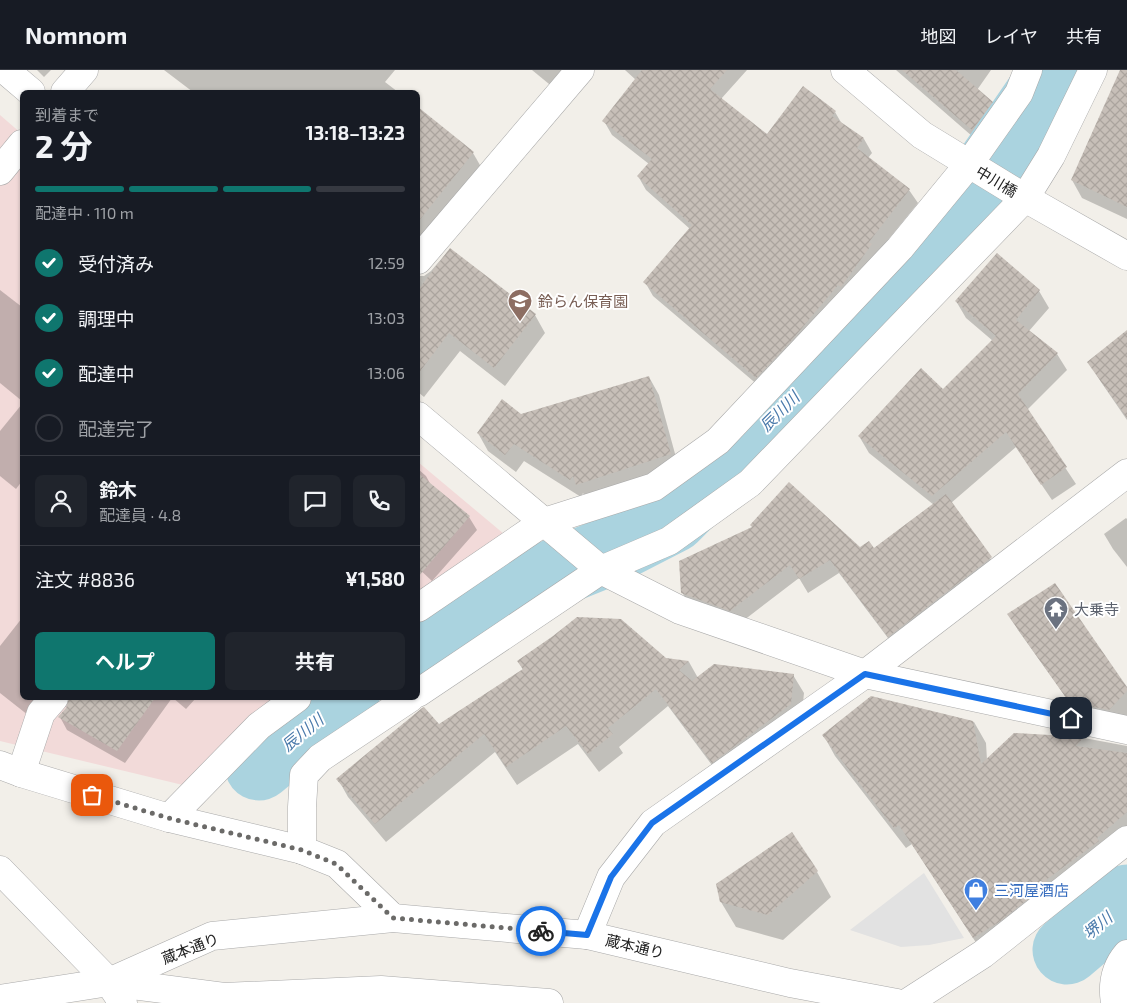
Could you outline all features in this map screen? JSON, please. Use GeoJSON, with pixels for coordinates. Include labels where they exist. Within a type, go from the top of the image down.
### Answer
{"type":"FeatureCollection","features":[{"type":"Feature","properties":{"kind":"street"},"geometry":{"type":"LineString","coordinates":[[5,70],[29,90]]}},
{"type":"Feature","properties":{"kind":"street"},"geometry":{"type":"LineString","coordinates":[[67,90],[84,70]]}},
{"type":"Feature","properties":{"kind":"street"},"geometry":{"type":"LineString","coordinates":[[420,258],[580,70]]}},
{"type":"Feature","properties":{"kind":"street","name":"中川橋"},"geometry":{"type":"LineString","coordinates":[[845,70],[922,135],[1025,198],[1127,256]]}},
{"type":"Feature","properties":{"kind":"street"},"geometry":{"type":"LineString","coordinates":[[420,607],[544,522],[654,487],[718,441],[900,248],[968,164],[1019,93],[1028,70]]}},
{"type":"Feature","properties":{"kind":"street"},"geometry":{"type":"LineString","coordinates":[[420,692],[601,570],[670,541],[750,483],[1025,198],[1051,156],[1093,70]]}},
{"type":"Feature","properties":{"kind":"street"},"geometry":{"type":"LineString","coordinates":[[0,171],[20,146]]}},
{"type":"Feature","properties":{"kind":"street"},"geometry":{"type":"LineString","coordinates":[[420,418],[601,570],[680,610],[865,674],[1127,730]]}},
{"type":"Feature","properties":{"kind":"street"},"geometry":{"type":"LineString","coordinates":[[587,935],[611,877],[652,823],[865,674],[1127,472]]}},
{"type":"Feature","properties":{"kind":"street"},"geometry":{"type":"LineString","coordinates":[[52,700],[41,713],[11,769],[168,818],[302,850],[336,864],[393,918]]}},
{"type":"Feature","properties":{"kind":"street"},"geometry":{"type":"LineString","coordinates":[[168,818],[259,726],[294,700]]}},
{"type":"Feature","properties":{"kind":"street"},"geometry":{"type":"LineString","coordinates":[[302,850],[304,775],[320,758],[407,700]]}},
{"type":"Feature","properties":{"kind":"street"},"geometry":{"type":"LineString","coordinates":[[907,1003],[983,954],[1127,840]]}},
{"type":"Feature","properties":{"kind":"street"},"geometry":{"type":"LineString","coordinates":[[0,870],[116,993]]}},
{"type":"Feature","properties":{"kind":"street","name":"蔵本通り"},"geometry":{"type":"LineString","coordinates":[[116,993],[212,936],[393,918],[587,935],[790,983],[897,1003]]}},
{"type":"Feature","properties":{"kind":"street"},"geometry":{"type":"LineString","coordinates":[[1115,1003],[1113,990],[1119,964],[1127,954]]}},
{"type":"Feature","properties":{"kind":"street","name":"蔵本通り"},"geometry":{"type":"LineString","coordinates":[[0,1000],[116,993],[224,998],[382,990],[549,1003]]}},
{"type":"Feature","properties":{"kind":"shaded area"},"geometry":{"type":"Polygon","coordinates":[[[0,115],[20,132],[20,700],[295,700],[187,786],[0,741],[0,115]]]}},
{"type":"Feature","properties":{"kind":"shaded area"},"geometry":{"type":"Polygon","coordinates":[[[420,464],[504,534],[420,600],[420,464]]]}},
{"type":"Feature","properties":{"kind":"shaded area"},"geometry":{"type":"Polygon","coordinates":[[[924,873],[964,938],[929,945],[901,947],[850,930],[924,873]]]}},
{"type":"Feature","properties":{"kind":"building"},"geometry":{"type":"Polygon","coordinates":[[[642,70],[727,70],[710,89],[767,134],[803,86],[836,111],[832,116],[864,138],[857,148],[910,189],[869,242],[872,244],[841,287],[838,285],[791,341],[756,378],[643,282],[692,225],[637,176],[652,159],[602,121],[642,70]]]}},
{"type":"Feature","properties":{"kind":"building"},"geometry":{"type":"Polygon","coordinates":[[[902,70],[956,70],[993,102],[972,130],[902,70]]]}},
{"type":"Feature","properties":{"kind":"building"},"geometry":{"type":"Polygon","coordinates":[[[1120,70],[1127,70],[1127,207],[1071,180],[1120,70]]]}},
{"type":"Feature","properties":{"kind":"building"},"geometry":{"type":"Polygon","coordinates":[[[420,109],[474,152],[420,220],[420,109]]]}},
{"type":"Feature","properties":{"kind":"building"},"geometry":{"type":"Polygon","coordinates":[[[450,248],[536,314],[494,368],[449,333],[420,371],[420,287],[450,248]]]}},
{"type":"Feature","properties":{"kind":"building"},"geometry":{"type":"Polygon","coordinates":[[[997,253],[1040,290],[1016,320],[1058,353],[1018,394],[1067,467],[1041,485],[1006,432],[932,496],[858,436],[921,368],[943,389],[996,336],[955,301],[997,253]]]}},
{"type":"Feature","properties":{"kind":"building"},"geometry":{"type":"Polygon","coordinates":[[[1127,330],[1127,418],[1087,362],[1127,330]]]}},
{"type":"Feature","properties":{"kind":"building"},"geometry":{"type":"Polygon","coordinates":[[[649,376],[671,454],[576,485],[573,476],[570,480],[514,444],[505,455],[477,433],[502,399],[521,414],[649,376]]]}},
{"type":"Feature","properties":{"kind":"building"},"geometry":{"type":"Polygon","coordinates":[[[420,475],[470,516],[420,575],[420,475]]]}},
{"type":"Feature","properties":{"kind":"building"},"geometry":{"type":"Polygon","coordinates":[[[789,482],[860,547],[869,541],[874,548],[946,494],[992,557],[888,637],[830,560],[799,579],[790,565],[730,611],[681,593],[679,561],[752,527],[750,525],[789,482]]]}},
{"type":"Feature","properties":{"kind":"building"},"geometry":{"type":"Polygon","coordinates":[[[1055,583],[1127,687],[1127,691],[1109,710],[1069,702],[1007,614],[1055,583]]]}},
{"type":"Feature","properties":{"kind":"building"},"geometry":{"type":"Polygon","coordinates":[[[577,617],[621,619],[666,658],[689,661],[679,670],[692,681],[714,664],[794,674],[791,704],[712,763],[656,689],[608,728],[613,734],[588,754],[566,726],[506,767],[484,734],[375,824],[336,779],[422,708],[424,707],[439,724],[523,669],[517,661],[577,617]]]}},
{"type":"Feature","properties":{"kind":"building"},"geometry":{"type":"Polygon","coordinates":[[[871,696],[973,721],[981,764],[1014,733],[1084,737],[1076,746],[1127,753],[1127,812],[1097,838],[1099,841],[1046,880],[1048,883],[999,922],[973,938],[899,825],[894,828],[822,735],[871,696]]]}},
{"type":"Feature","properties":{"kind":"building"},"geometry":{"type":"Polygon","coordinates":[[[68,700],[154,700],[117,751],[58,717],[66,708],[68,700]]]}},
{"type":"Feature","properties":{"kind":"building"},"geometry":{"type":"Polygon","coordinates":[[[792,832],[818,871],[768,915],[720,902],[716,884],[792,832]]]}},
{"type":"Feature","properties":{"kind":"waterway","name":"辰川川"},"geometry":{"type":"LineString","coordinates":[[420,652],[533,582],[605,553],[673,518],[834,356],[849,350],[899,299],[1042,91],[1052,70]]}},
{"type":"Feature","properties":{"kind":"waterway","name":"辰川川"},"geometry":{"type":"LineString","coordinates":[[259,766],[328,709],[342,700]]}},
{"type":"Feature","properties":{"kind":"waterway","name":"堺川"},"geometry":{"type":"LineString","coordinates":[[1067,950],[1127,899]]}},
{"type":"Feature","properties":{"kind":"way so far"},"geometry":{"type":"LineString","coordinates":[[92,795],[168,818],[302,850],[336,864],[393,918],[541,931]]}},
{"type":"Feature","properties":{"kind":"place","name":"鈴らん保育園"},"geometry":{"type":"Point","coordinates":[520,322]}},
{"type":"Feature","properties":{"kind":"place","name":"大乗寺"},"geometry":{"type":"Point","coordinates":[1056,630]}},
{"type":"Feature","properties":{"kind":"place","name":"三河屋酒店"},"geometry":{"type":"Point","coordinates":[976,911]}},
{"type":"Feature","properties":{"kind":"route"},"geometry":{"type":"LineString","coordinates":[[541,931],[587,935],[611,877],[652,823],[865,674],[1071,718]]}}]}
